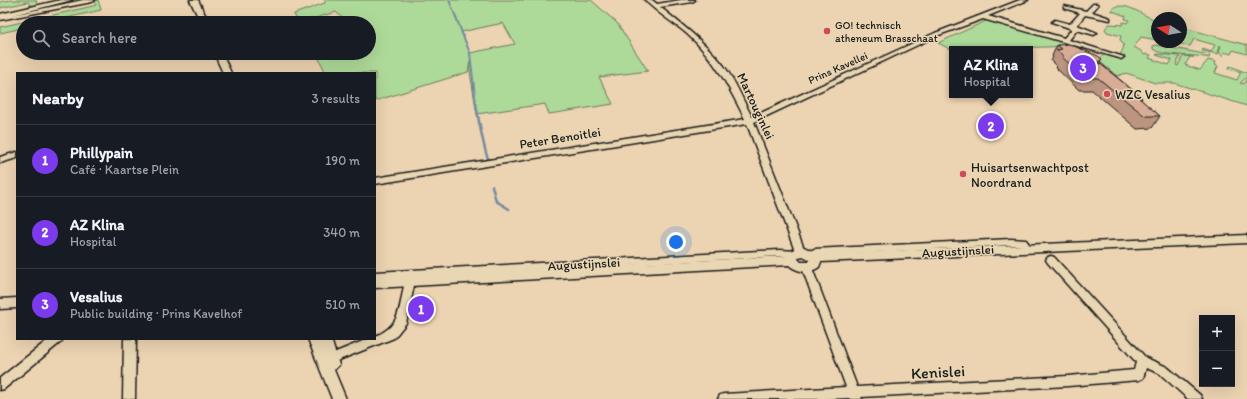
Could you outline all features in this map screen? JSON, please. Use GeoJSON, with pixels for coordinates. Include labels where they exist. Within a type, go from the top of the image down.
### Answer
{"type":"FeatureCollection","features":[{"type":"Feature","properties":{"kind":"street"},"geometry":{"type":"LineString","coordinates":[[16,16],[2,19],[1,16],[39,3],[69,0]]}},
{"type":"Feature","properties":{"kind":"street"},"geometry":{"type":"LineString","coordinates":[[16,16],[92,0]]}},
{"type":"Feature","properties":{"kind":"street"},"geometry":{"type":"LineString","coordinates":[[194,0],[202,16]]}},
{"type":"Feature","properties":{"kind":"street","name":"Martouginlei"},"geometry":{"type":"LineString","coordinates":[[648,0],[689,33],[718,63],[739,96],[803,258],[855,396]]}},
{"type":"Feature","properties":{"kind":"street"},"geometry":{"type":"LineString","coordinates":[[655,6],[692,0]]}},
{"type":"Feature","properties":{"kind":"street","name":"Prins Kavellei"},"geometry":{"type":"LineString","coordinates":[[750,121],[937,34],[1025,0]]}},
{"type":"Feature","properties":{"kind":"street"},"geometry":{"type":"LineString","coordinates":[[1076,28],[1073,25],[1083,14],[1089,12],[1095,5]]}},
{"type":"Feature","properties":{"kind":"street"},"geometry":{"type":"LineString","coordinates":[[1066,7],[1108,19]]}},
{"type":"Feature","properties":{"kind":"street"},"geometry":{"type":"LineString","coordinates":[[984,17],[1121,58]]}},
{"type":"Feature","properties":{"kind":"street"},"geometry":{"type":"LineString","coordinates":[[1055,22],[1094,33]]}},
{"type":"Feature","properties":{"kind":"street"},"geometry":{"type":"LineString","coordinates":[[1065,41],[1076,28]]}},
{"type":"Feature","properties":{"kind":"street"},"geometry":{"type":"LineString","coordinates":[[221,60],[227,72]]}},
{"type":"Feature","properties":{"kind":"street","name":"Peter Benoitlei"},"geometry":{"type":"LineString","coordinates":[[376,181],[750,121]]}},
{"type":"Feature","properties":{"kind":"street"},"geometry":{"type":"LineString","coordinates":[[0,160],[16,155]]}},
{"type":"Feature","properties":{"kind":"street","name":"Augustijnslei"},"geometry":{"type":"LineString","coordinates":[[1102,244],[1132,239],[1167,236],[1247,232]]}},
{"type":"Feature","properties":{"kind":"street","name":"Augustijnslei"},"geometry":{"type":"LineString","coordinates":[[376,283],[1025,245],[1102,244],[1247,238]]}},
{"type":"Feature","properties":{"kind":"street","name":"Augustijnslei"},"geometry":{"type":"LineString","coordinates":[[376,276],[780,253],[803,258]]}},
{"type":"Feature","properties":{"kind":"street"},"geometry":{"type":"LineString","coordinates":[[1051,260],[1142,361],[1163,370],[1196,399]]}},
{"type":"Feature","properties":{"kind":"street"},"geometry":{"type":"LineString","coordinates":[[376,340],[390,334],[397,329],[401,323],[410,281]]}},
{"type":"Feature","properties":{"kind":"street"},"geometry":{"type":"LineString","coordinates":[[0,304],[16,303]]}},
{"type":"Feature","properties":{"kind":"street"},"geometry":{"type":"LineString","coordinates":[[0,385],[56,340]]}},
{"type":"Feature","properties":{"kind":"street"},"geometry":{"type":"LineString","coordinates":[[129,399],[130,340]]}},
{"type":"Feature","properties":{"kind":"street"},"geometry":{"type":"LineString","coordinates":[[315,340],[329,374],[334,382],[339,399]]}},
{"type":"Feature","properties":{"kind":"street"},"geometry":{"type":"LineString","coordinates":[[324,340],[334,372],[334,382]]}},
{"type":"Feature","properties":{"kind":"street"},"geometry":{"type":"LineString","coordinates":[[330,359],[376,340]]}},
{"type":"Feature","properties":{"kind":"street","name":"Kenislei"},"geometry":{"type":"LineString","coordinates":[[724,399],[855,396],[1139,375],[1142,361]]}},
{"type":"Feature","properties":{"kind":"green space"},"geometry":{"type":"Polygon","coordinates":[[[11,0],[36,0],[37,5],[32,7],[28,2],[0,8],[0,2],[11,0]]]}},
{"type":"Feature","properties":{"kind":"green space"},"geometry":{"type":"Polygon","coordinates":[[[98,0],[101,10],[75,16],[49,16],[93,6],[96,5],[95,1],[98,0]]]}},
{"type":"Feature","properties":{"kind":"green space"},"geometry":{"type":"Polygon","coordinates":[[[325,0],[591,0],[617,23],[648,71],[599,77],[613,104],[549,114],[545,104],[477,114],[470,72],[470,61],[468,72],[376,101],[376,72],[326,72],[320,60],[376,60],[376,16],[340,16],[336,12],[322,16],[295,16],[294,14],[325,3],[325,0]],[[503,23],[461,32],[470,53],[515,44],[503,23]]]}},
{"type":"Feature","properties":{"kind":"green space"},"geometry":{"type":"Polygon","coordinates":[[[1121,6],[1131,8],[1151,18],[1151,39],[1141,37],[1134,47],[1141,51],[1144,55],[1151,55],[1149,58],[1169,65],[1172,60],[1156,55],[1180,56],[1176,65],[1178,66],[1183,56],[1194,57],[1190,57],[1185,65],[1200,70],[1208,60],[1216,62],[1215,65],[1218,66],[1215,73],[1237,80],[1241,72],[1228,69],[1230,66],[1247,73],[1247,77],[1240,83],[1244,84],[1247,79],[1247,106],[1174,83],[1155,83],[1126,73],[1117,76],[1098,60],[1105,54],[1118,58],[1122,51],[1123,44],[1120,40],[1121,36],[1107,32],[1105,29],[1109,24],[1122,25],[1123,22],[1127,23],[1129,20],[1125,19],[1126,16],[1112,11],[1114,7],[1121,6]]]}},
{"type":"Feature","properties":{"kind":"green space"},"geometry":{"type":"Polygon","coordinates":[[[988,20],[1075,46],[1033,47],[1033,46],[949,46],[949,48],[938,43],[988,20]]]}},
{"type":"Feature","properties":{"kind":"green space"},"geometry":{"type":"Polygon","coordinates":[[[16,23],[16,30],[0,33],[0,27],[16,23]]]}},
{"type":"Feature","properties":{"kind":"green space"},"geometry":{"type":"Polygon","coordinates":[[[1187,29],[1247,45],[1247,54],[1233,50],[1231,54],[1224,52],[1223,56],[1219,51],[1220,45],[1218,54],[1202,51],[1203,49],[1211,52],[1215,45],[1194,39],[1190,46],[1187,45],[1187,29]]]}},
{"type":"Feature","properties":{"kind":"green space"},"geometry":{"type":"Polygon","coordinates":[[[1172,48],[1210,55],[1209,58],[1171,54],[1158,52],[1153,49],[1172,48]]]}},
{"type":"Feature","properties":{"kind":"building"},"geometry":{"type":"Polygon","coordinates":[[[1069,44],[1102,59],[1098,62],[1142,98],[1139,98],[1160,116],[1145,116],[1098,78],[1085,78],[1062,57],[1064,56],[1056,50],[1062,49],[1057,45],[1069,44]]]}},
{"type":"Feature","properties":{"kind":"waterway"},"geometry":{"type":"LineString","coordinates":[[449,0],[470,53],[476,105]]}},
{"type":"Feature","properties":{"kind":"waterway"},"geometry":{"type":"LineString","coordinates":[[476,104],[488,158]]}},
{"type":"Feature","properties":{"kind":"waterway"},"geometry":{"type":"LineString","coordinates":[[492,186],[496,201],[509,209]]}},
{"type":"Feature","properties":{"kind":"place","name":"GO! technisch atheneum Brasschaat"},"geometry":{"type":"Point","coordinates":[827,31]}},
{"type":"Feature","properties":{"kind":"place","name":"Vesalius"},"geometry":{"type":"Point","coordinates":[1083,68]}},
{"type":"Feature","properties":{"kind":"place","name":"WZC Vesalius"},"geometry":{"type":"Point","coordinates":[1107,94]}},
{"type":"Feature","properties":{"kind":"place","name":"AZ Klina"},"geometry":{"type":"Point","coordinates":[991,126]}},
{"type":"Feature","properties":{"kind":"place","name":"Huisartsenwachtpost Noordrand"},"geometry":{"type":"Point","coordinates":[963,174]}},
{"type":"Feature","properties":{"kind":"place","name":"Phillypain"},"geometry":{"type":"Point","coordinates":[421,309]}}]}
